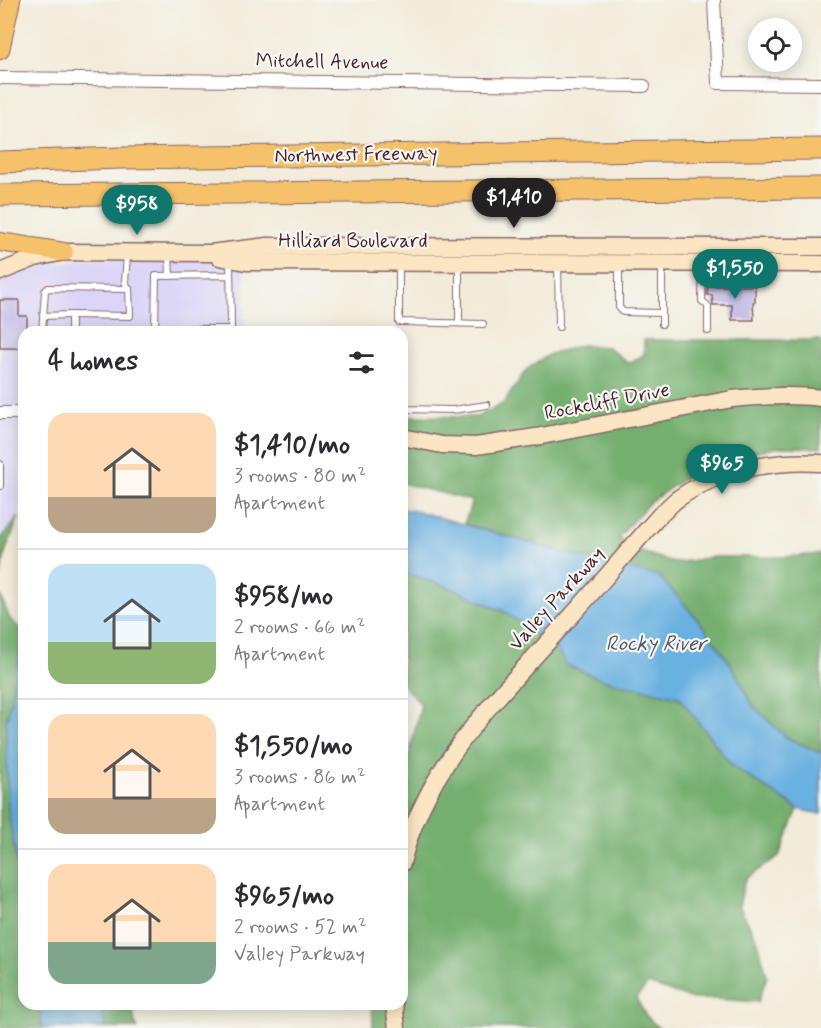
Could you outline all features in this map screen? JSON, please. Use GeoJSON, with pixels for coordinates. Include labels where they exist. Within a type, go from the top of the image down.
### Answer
{"type":"FeatureCollection","features":[{"type":"Feature","properties":{"kind":"highway","name":"Northwest Freeway"},"geometry":{"type":"LineString","coordinates":[[0,162],[65,159],[821,149]]}},
{"type":"Feature","properties":{"kind":"highway"},"geometry":{"type":"LineString","coordinates":[[0,156],[65,159]]}},
{"type":"Feature","properties":{"kind":"highway","name":"Northwest Freeway"},"geometry":{"type":"LineString","coordinates":[[0,195],[821,188]]}},
{"type":"Feature","properties":{"kind":"highway"},"geometry":{"type":"LineString","coordinates":[[0,210],[132,195]]}},
{"type":"Feature","properties":{"kind":"main road"},"geometry":{"type":"LineString","coordinates":[[1,44],[10,0]]}},
{"type":"Feature","properties":{"kind":"main road"},"geometry":{"type":"LineString","coordinates":[[0,243],[64,252]]}},
{"type":"Feature","properties":{"kind":"main road","name":"Hilliard Boulevard"},"geometry":{"type":"LineString","coordinates":[[0,272],[35,258],[64,252],[210,253],[267,246],[821,247]]}},
{"type":"Feature","properties":{"kind":"main road","name":"Hilliard Boulevard"},"geometry":{"type":"LineString","coordinates":[[210,253],[222,258],[230,267],[246,262],[821,264]]}},
{"type":"Feature","properties":{"kind":"main road","name":"Rockcliff Drive"},"geometry":{"type":"LineString","coordinates":[[408,438],[442,445],[476,446],[536,437],[732,399],[799,395],[821,398]]}},
{"type":"Feature","properties":{"kind":"main road","name":"Valley Parkway"},"geometry":{"type":"LineString","coordinates":[[408,843],[420,810],[447,760],[475,724],[659,516],[676,500],[729,473],[778,463],[821,463]]}},
{"type":"Feature","properties":{"kind":"main road"},"geometry":{"type":"LineString","coordinates":[[395,1010],[397,1028]]}},
{"type":"Feature","properties":{"kind":"street"},"geometry":{"type":"LineString","coordinates":[[714,0],[718,83],[821,84]]}},
{"type":"Feature","properties":{"kind":"street","name":"Mitchell Avenue"},"geometry":{"type":"LineString","coordinates":[[0,78],[644,86]]}},
{"type":"Feature","properties":{"kind":"street"},"geometry":{"type":"LineString","coordinates":[[0,413],[18,413]]}},
{"type":"Feature","properties":{"kind":"lane"},"geometry":{"type":"LineString","coordinates":[[43,316],[130,316],[129,289],[125,282],[127,253]]}},
{"type":"Feature","properties":{"kind":"lane"},"geometry":{"type":"LineString","coordinates":[[169,253],[170,276]]}},
{"type":"Feature","properties":{"kind":"lane"},"geometry":{"type":"LineString","coordinates":[[399,262],[399,322],[483,324]]}},
{"type":"Feature","properties":{"kind":"lane"},"geometry":{"type":"LineString","coordinates":[[459,262],[459,323]]}},
{"type":"Feature","properties":{"kind":"lane"},"geometry":{"type":"LineString","coordinates":[[558,263],[559,327]]}},
{"type":"Feature","properties":{"kind":"lane"},"geometry":{"type":"LineString","coordinates":[[619,263],[619,307],[622,312],[662,313]]}},
{"type":"Feature","properties":{"kind":"lane"},"geometry":{"type":"LineString","coordinates":[[662,263],[662,324]]}},
{"type":"Feature","properties":{"kind":"lane"},"geometry":{"type":"LineString","coordinates":[[703,263],[702,301],[708,306],[708,331]]}},
{"type":"Feature","properties":{"kind":"lane"},"geometry":{"type":"LineString","coordinates":[[155,326],[156,276],[230,267],[231,326]]}},
{"type":"Feature","properties":{"kind":"lane"},"geometry":{"type":"LineString","coordinates":[[42,326],[45,291],[48,288],[129,289]]}},
{"type":"Feature","properties":{"kind":"lane"},"geometry":{"type":"LineString","coordinates":[[71,315],[71,326]]}},
{"type":"Feature","properties":{"kind":"lane"},"geometry":{"type":"LineString","coordinates":[[408,410],[453,410],[487,405]]}},
{"type":"Feature","properties":{"kind":"lane"},"geometry":{"type":"LineString","coordinates":[[0,464],[0,486]]}},
{"type":"Feature","properties":{"kind":"shaded area"},"geometry":{"type":"Polygon","coordinates":[[[212,257],[245,267],[244,326],[18,326],[18,518],[0,540],[0,281],[36,266],[84,259],[212,257]]]}},
{"type":"Feature","properties":{"kind":"green space"},"geometry":{"type":"Polygon","coordinates":[[[644,340],[821,340],[821,448],[780,447],[731,456],[689,475],[649,503],[618,538],[639,551],[675,563],[714,557],[784,557],[821,554],[821,753],[787,738],[753,706],[730,663],[659,576],[583,558],[464,524],[472,501],[408,485],[408,416],[477,417],[504,403],[526,370],[550,354],[582,345],[608,347],[628,363],[644,355],[644,340]]]}},
{"type":"Feature","properties":{"kind":"green space"},"geometry":{"type":"Polygon","coordinates":[[[18,518],[6,550],[0,578],[0,540],[18,518]]]}},
{"type":"Feature","properties":{"kind":"green space"},"geometry":{"type":"Polygon","coordinates":[[[408,574],[454,589],[505,612],[557,650],[566,665],[604,680],[679,697],[732,766],[798,809],[779,856],[745,879],[739,906],[758,941],[767,976],[758,1002],[692,999],[648,984],[636,998],[646,1016],[659,1028],[373,1028],[372,1010],[408,1010],[408,760],[421,704],[408,690],[408,574]]]}},
{"type":"Feature","properties":{"kind":"green space"},"geometry":{"type":"Polygon","coordinates":[[[0,595],[10,619],[18,626],[18,664],[6,723],[8,809],[18,870],[18,1010],[40,1010],[42,1028],[0,1028],[0,595]]]}},
{"type":"Feature","properties":{"kind":"green space"},"geometry":{"type":"Polygon","coordinates":[[[102,1010],[133,1010],[138,1028],[106,1028],[102,1010]]]}},
{"type":"Feature","properties":{"kind":"water","name":"Rocky River"},"geometry":{"type":"Polygon","coordinates":[[[408,510],[583,558],[659,576],[700,622],[730,663],[753,706],[787,738],[821,753],[821,814],[798,809],[732,766],[679,697],[604,680],[566,665],[557,650],[505,612],[454,589],[408,574],[408,510]]]}},
{"type":"Feature","properties":{"kind":"water"},"geometry":{"type":"Polygon","coordinates":[[[18,664],[18,870],[8,809],[6,723],[18,664]]]}},
{"type":"Feature","properties":{"kind":"water"},"geometry":{"type":"Polygon","coordinates":[[[40,1010],[102,1010],[106,1028],[42,1028],[40,1010]]]}},
{"type":"Feature","properties":{"kind":"building"},"geometry":{"type":"Polygon","coordinates":[[[708,286],[755,286],[754,320],[732,320],[732,305],[713,305],[712,295],[707,295],[708,286]]]}},
{"type":"Feature","properties":{"kind":"building"},"geometry":{"type":"Polygon","coordinates":[[[0,300],[19,300],[19,316],[27,316],[27,326],[18,326],[18,348],[0,348],[0,300]]]}}]}
